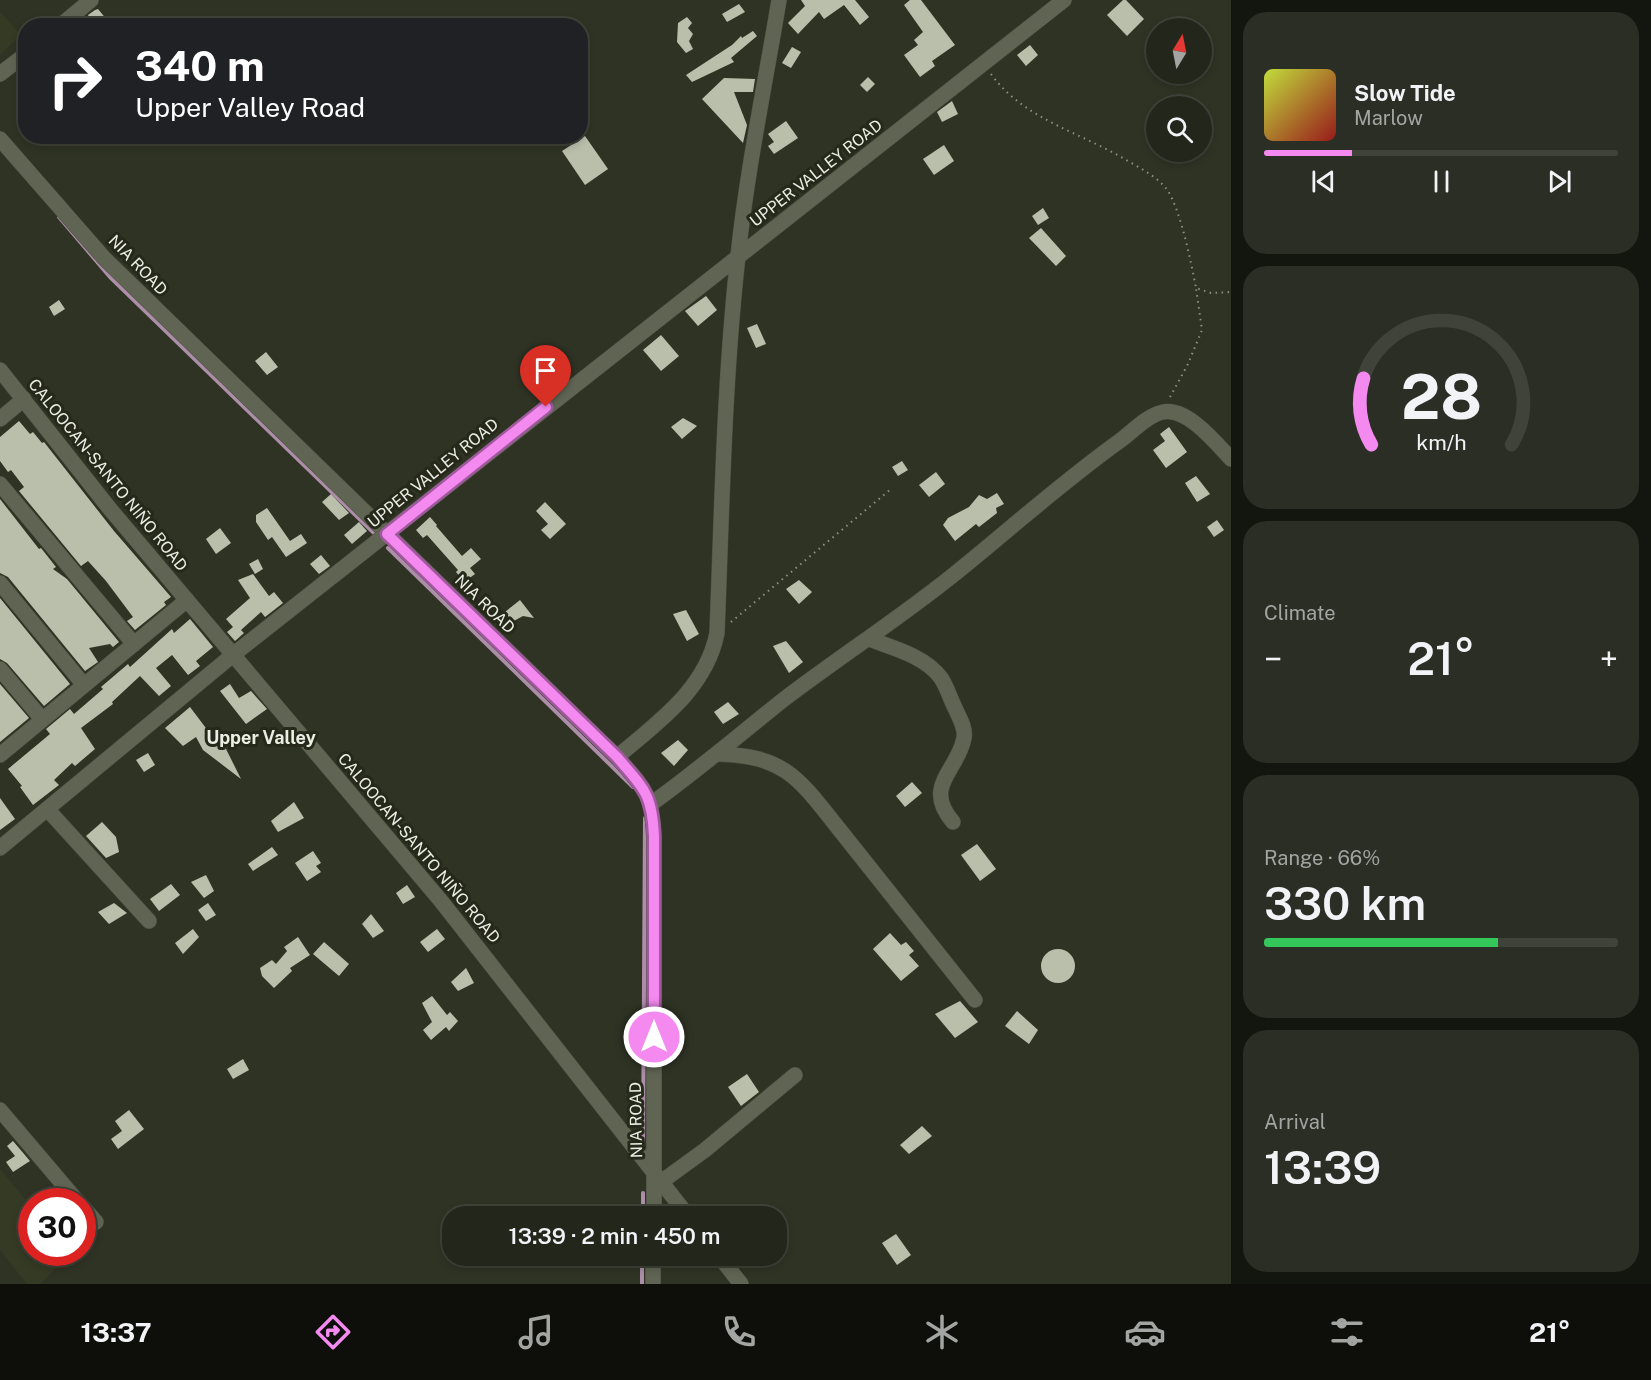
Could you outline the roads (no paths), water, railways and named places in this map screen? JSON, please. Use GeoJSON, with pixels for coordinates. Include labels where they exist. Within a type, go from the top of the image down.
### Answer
{"type":"FeatureCollection","features":[{"type":"Feature","properties":{"kind":"street"},"geometry":{"type":"LineString","coordinates":[[70,18],[91,0]]}},
{"type":"Feature","properties":{"kind":"street"},"geometry":{"type":"LineString","coordinates":[[617,757],[686,695],[711,658],[717,633],[726,412],[737,256],[779,0]]}},
{"type":"Feature","properties":{"kind":"street","name":"UPPER VALLEY ROAD"},"geometry":{"type":"LineString","coordinates":[[1,844],[48,810],[234,654],[1064,0]]}},
{"type":"Feature","properties":{"kind":"street"},"geometry":{"type":"LineString","coordinates":[[0,74],[18,60]]}},
{"type":"Feature","properties":{"kind":"street","name":"NIA ROAD"},"geometry":{"type":"LineString","coordinates":[[0,139],[104,258],[617,757],[646,792],[651,804],[654,836],[658,1178],[655,1206]]}},
{"type":"Feature","properties":{"kind":"street","name":"CALOOCAN-SANTO NIÑO ROAD"},"geometry":{"type":"LineString","coordinates":[[0,370],[110,509],[448,910],[680,1206]]}},
{"type":"Feature","properties":{"kind":"street"},"geometry":{"type":"LineString","coordinates":[[0,419],[24,399]]}},
{"type":"Feature","properties":{"kind":"street"},"geometry":{"type":"LineString","coordinates":[[651,804],[718,754],[784,700],[951,577],[1095,459],[1157,414],[1175,412],[1188,418],[1231,459]]}},
{"type":"Feature","properties":{"kind":"street"},"geometry":{"type":"LineString","coordinates":[[3,495],[134,644]]}},
{"type":"Feature","properties":{"kind":"street"},"geometry":{"type":"LineString","coordinates":[[0,583],[84,684]]}},
{"type":"Feature","properties":{"kind":"street"},"geometry":{"type":"LineString","coordinates":[[0,755],[187,600]]}},
{"type":"Feature","properties":{"kind":"street"},"geometry":{"type":"LineString","coordinates":[[869,639],[906,653],[941,678],[960,720],[964,737],[942,782],[942,805],[945,813],[953,822]]}},
{"type":"Feature","properties":{"kind":"street"},"geometry":{"type":"LineString","coordinates":[[0,669],[42,719]]}},
{"type":"Feature","properties":{"kind":"street"},"geometry":{"type":"LineString","coordinates":[[718,754],[756,757],[772,762],[790,773],[836,824],[975,1000]]}},
{"type":"Feature","properties":{"kind":"street"},"geometry":{"type":"LineString","coordinates":[[48,810],[149,921]]}},
{"type":"Feature","properties":{"kind":"street"},"geometry":{"type":"LineString","coordinates":[[658,1178],[705,1150],[795,1075]]}},
{"type":"Feature","properties":{"kind":"street"},"geometry":{"type":"LineString","coordinates":[[0,1110],[66,1188]]}},
{"type":"Feature","properties":{"kind":"street"},"geometry":{"type":"LineString","coordinates":[[653,1266],[653,1284]]}},
{"type":"Feature","properties":{"kind":"street"},"geometry":{"type":"LineString","coordinates":[[727,1266],[741,1284]]}},
{"type":"Feature","properties":{"kind":"waterway"},"geometry":{"type":"LineString","coordinates":[[59,217],[110,277],[376,535]]}},
{"type":"Feature","properties":{"kind":"waterway"},"geometry":{"type":"LineString","coordinates":[[388,548],[633,787]]}},
{"type":"Feature","properties":{"kind":"waterway"},"geometry":{"type":"LineString","coordinates":[[643,1149],[645,818]]}},
{"type":"Feature","properties":{"kind":"waterway"},"geometry":{"type":"LineString","coordinates":[[643,1193],[643,1206]]}},
{"type":"Feature","properties":{"kind":"waterway"},"geometry":{"type":"LineString","coordinates":[[642,1266],[642,1284]]}},
{"type":"Feature","properties":{"kind":"district","name":"Upper Valley"},"geometry":{"type":"Point","coordinates":[261,737]}}]}
